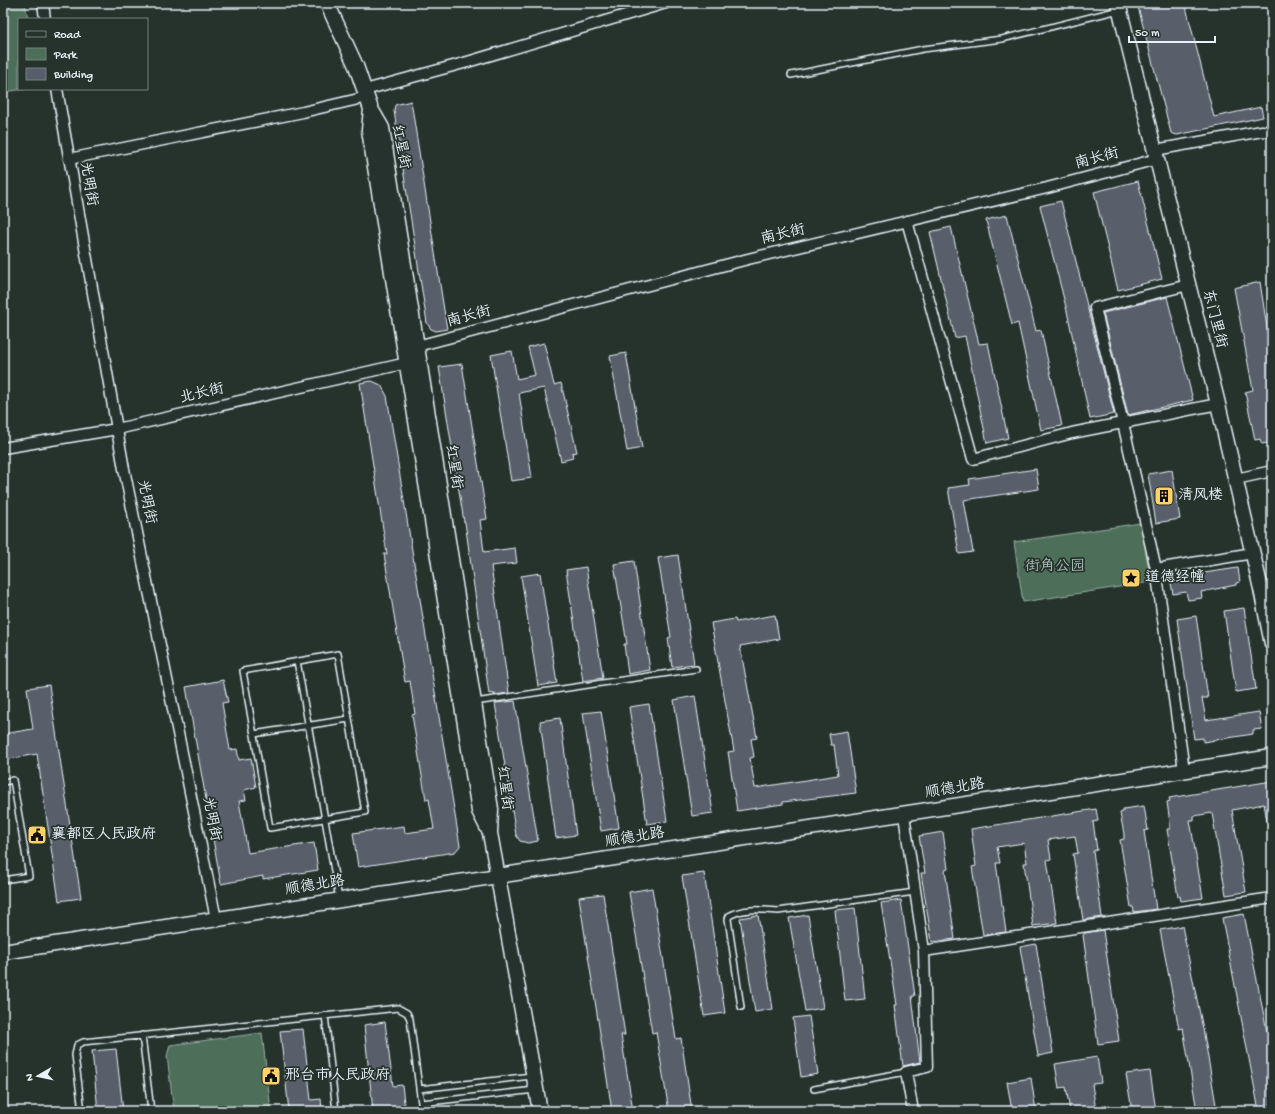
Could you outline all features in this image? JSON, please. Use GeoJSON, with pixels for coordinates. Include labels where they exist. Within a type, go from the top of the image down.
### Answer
{"type":"FeatureCollection","features":[{"type":"Feature","properties":{"kind":"street"},"geometry":{"type":"LineString","coordinates":[[43,3],[45,18]]}},
{"type":"Feature","properties":{"kind":"street","name":"红星街"},"geometry":{"type":"LineString","coordinates":[[327,3],[382,128],[491,809],[490,833],[540,1111]]}},
{"type":"Feature","properties":{"kind":"street"},"geometry":{"type":"LineString","coordinates":[[69,159],[368,99],[464,63],[666,3]]}},
{"type":"Feature","properties":{"kind":"street","name":"东门里街"},"geometry":{"type":"LineString","coordinates":[[1119,6],[1218,404],[1253,553],[1267,592],[1272,644]]}},
{"type":"Feature","properties":{"kind":"street","name":"光明街"},"geometry":{"type":"LineString","coordinates":[[57,90],[117,429],[216,919]]}},
{"type":"Feature","properties":{"kind":"street","name":"红星街"},"geometry":{"type":"LineString","coordinates":[[368,99],[369,130],[479,810],[490,833]]}},
{"type":"Feature","properties":{"kind":"street","name":"南长街"},"geometry":{"type":"LineString","coordinates":[[417,346],[748,259],[1047,188],[1156,154],[1262,131],[1272,132]]}},
{"type":"Feature","properties":{"kind":"street"},"geometry":{"type":"LineString","coordinates":[[907,221],[973,458],[1072,433],[1218,404]]}},
{"type":"Feature","properties":{"kind":"street"},"geometry":{"type":"LineString","coordinates":[[1184,770],[1156,569],[1095,308],[1188,285]]}},
{"type":"Feature","properties":{"kind":"street","name":"北长街"},"geometry":{"type":"LineString","coordinates":[[3,448],[117,429],[407,363]]}},
{"type":"Feature","properties":{"kind":"street"},"geometry":{"type":"LineString","coordinates":[[1236,479],[1272,471]]}},
{"type":"Feature","properties":{"kind":"street"},"geometry":{"type":"LineString","coordinates":[[1156,569],[1253,553]]}},
{"type":"Feature","properties":{"kind":"street","name":"顺德北路"},"geometry":{"type":"LineString","coordinates":[[3,952],[904,815],[1272,757]]}},
{"type":"Feature","properties":{"kind":"street"},"geometry":{"type":"LineString","coordinates":[[904,815],[924,951],[927,1067],[906,1072],[913,1111]]}},
{"type":"Feature","properties":{"kind":"street"},"geometry":{"type":"LineString","coordinates":[[924,951],[1272,898]]}},
{"type":"Feature","properties":{"kind":"lane"},"geometry":{"type":"LineString","coordinates":[[791,75],[923,49],[997,40],[1119,6]]}},
{"type":"Feature","properties":{"kind":"lane"},"geometry":{"type":"LineString","coordinates":[[338,654],[365,812],[270,828],[243,670],[297,661],[338,654]]}},
{"type":"Feature","properties":{"kind":"lane"},"geometry":{"type":"LineString","coordinates":[[297,661],[339,900]]}},
{"type":"Feature","properties":{"kind":"lane"},"geometry":{"type":"LineString","coordinates":[[474,702],[696,670]]}},
{"type":"Feature","properties":{"kind":"lane"},"geometry":{"type":"LineString","coordinates":[[254,734],[349,718]]}},
{"type":"Feature","properties":{"kind":"lane"},"geometry":{"type":"LineString","coordinates":[[3,782],[13,780],[29,876],[3,880]]}},
{"type":"Feature","properties":{"kind":"lane"},"geometry":{"type":"LineString","coordinates":[[741,1007],[728,919],[729,916],[736,913],[766,908],[778,911],[915,892]]}},
{"type":"Feature","properties":{"kind":"lane"},"geometry":{"type":"LineString","coordinates":[[82,1111],[75,1055],[77,1045],[83,1042],[390,1008],[402,1009],[410,1019],[422,1111]]}},
{"type":"Feature","properties":{"kind":"lane"},"geometry":{"type":"LineString","coordinates":[[325,1015],[336,1111]]}},
{"type":"Feature","properties":{"kind":"lane"},"geometry":{"type":"LineString","coordinates":[[142,1035],[151,1111]]}},
{"type":"Feature","properties":{"kind":"lane"},"geometry":{"type":"LineString","coordinates":[[814,1089],[906,1072]]}},
{"type":"Feature","properties":{"kind":"lane"},"geometry":{"type":"LineString","coordinates":[[419,1089],[534,1083]]}},
{"type":"Feature","properties":{"kind":"lane"},"geometry":{"type":"LineString","coordinates":[[421,1103],[534,1083]]}},
{"type":"Feature","properties":{"kind":"green space"},"geometry":{"type":"Polygon","coordinates":[[[3,3],[25,3],[28,18],[18,18],[18,90],[3,92],[3,3]]]}},
{"type":"Feature","properties":{"kind":"green space","name":"街角公园"},"geometry":{"type":"Polygon","coordinates":[[[1141,523],[1151,582],[1023,602],[1014,542],[1141,523]]]}},
{"type":"Feature","properties":{"kind":"green space"},"geometry":{"type":"Polygon","coordinates":[[[262,1033],[271,1111],[174,1111],[167,1056],[170,1045],[262,1033]]]}},
{"type":"Feature","properties":{"kind":"building"},"geometry":{"type":"Polygon","coordinates":[[[1137,3],[1185,3],[1214,117],[1261,107],[1263,117],[1177,135],[1171,133],[1137,3]]]}},
{"type":"Feature","properties":{"kind":"building"},"geometry":{"type":"Polygon","coordinates":[[[411,101],[447,329],[436,331],[431,329],[427,323],[394,111],[395,105],[411,101]]]}},
{"type":"Feature","properties":{"kind":"building"},"geometry":{"type":"Polygon","coordinates":[[[1138,181],[1162,279],[1118,290],[1094,192],[1138,181]]]}},
{"type":"Feature","properties":{"kind":"building"},"geometry":{"type":"Polygon","coordinates":[[[1061,201],[1114,414],[1090,419],[1067,311],[1040,206],[1061,201]]]}},
{"type":"Feature","properties":{"kind":"building"},"geometry":{"type":"Polygon","coordinates":[[[1007,215],[1036,331],[1041,330],[1062,426],[1041,430],[1018,323],[1012,325],[986,220],[1007,215]]]}},
{"type":"Feature","properties":{"kind":"building"},"geometry":{"type":"Polygon","coordinates":[[[951,227],[979,344],[988,343],[1008,438],[987,443],[965,336],[955,338],[930,232],[951,227]]]}},
{"type":"Feature","properties":{"kind":"building"},"geometry":{"type":"Polygon","coordinates":[[[1260,282],[1272,360],[1272,442],[1262,444],[1260,439],[1255,440],[1245,392],[1253,390],[1234,288],[1260,282]]]}},
{"type":"Feature","properties":{"kind":"building"},"geometry":{"type":"Polygon","coordinates":[[[1167,297],[1193,400],[1128,415],[1103,313],[1167,297]]]}},
{"type":"Feature","properties":{"kind":"building"},"geometry":{"type":"Polygon","coordinates":[[[544,343],[554,385],[561,383],[577,452],[572,453],[573,458],[561,461],[544,388],[519,393],[532,478],[511,481],[491,355],[512,351],[517,379],[535,375],[528,347],[544,343]]]}},
{"type":"Feature","properties":{"kind":"building"},"geometry":{"type":"Polygon","coordinates":[[[626,353],[642,448],[627,451],[610,356],[626,353]]]}},
{"type":"Feature","properties":{"kind":"building"},"geometry":{"type":"Polygon","coordinates":[[[462,364],[487,519],[480,520],[484,552],[515,548],[517,563],[491,566],[509,693],[494,695],[494,693],[489,694],[465,522],[439,367],[462,364]]]}},
{"type":"Feature","properties":{"kind":"building"},"geometry":{"type":"Polygon","coordinates":[[[372,381],[381,385],[387,396],[460,846],[455,852],[358,867],[353,833],[404,826],[405,833],[434,829],[429,799],[426,800],[412,715],[415,714],[410,681],[405,682],[384,554],[387,554],[360,383],[372,381]]]}},
{"type":"Feature","properties":{"kind":"building"},"geometry":{"type":"Polygon","coordinates":[[[1036,469],[1039,489],[964,500],[973,552],[959,554],[948,488],[970,485],[969,479],[1036,469]]]}},
{"type":"Feature","properties":{"kind":"building","name":"清风楼"},"geometry":{"type":"Polygon","coordinates":[[[1172,470],[1180,519],[1156,523],[1148,474],[1172,470]]]}},
{"type":"Feature","properties":{"kind":"building"},"geometry":{"type":"Polygon","coordinates":[[[678,555],[694,664],[672,667],[668,638],[671,637],[658,558],[678,555]]]}},
{"type":"Feature","properties":{"kind":"building"},"geometry":{"type":"Polygon","coordinates":[[[634,561],[650,670],[628,674],[624,644],[627,644],[614,564],[634,561]]]}},
{"type":"Feature","properties":{"kind":"building"},"geometry":{"type":"Polygon","coordinates":[[[586,567],[603,678],[583,681],[566,570],[586,567]]]}},
{"type":"Feature","properties":{"kind":"building"},"geometry":{"type":"Polygon","coordinates":[[[1238,568],[1240,582],[1236,583],[1236,585],[1201,592],[1202,598],[1188,600],[1186,592],[1173,594],[1170,578],[1238,568]]]}},
{"type":"Feature","properties":{"kind":"building"},"geometry":{"type":"Polygon","coordinates":[[[540,573],[557,683],[538,686],[521,576],[540,573]]]}},
{"type":"Feature","properties":{"kind":"building"},"geometry":{"type":"Polygon","coordinates":[[[1244,608],[1256,689],[1236,692],[1224,611],[1244,608]]]}},
{"type":"Feature","properties":{"kind":"building"},"geometry":{"type":"Polygon","coordinates":[[[775,615],[779,639],[740,646],[757,738],[751,739],[754,757],[750,758],[755,788],[838,775],[834,745],[831,745],[829,734],[847,731],[856,793],[783,802],[783,804],[737,811],[728,752],[734,751],[711,623],[735,619],[736,622],[775,615]]]}},
{"type":"Feature","properties":{"kind":"building"},"geometry":{"type":"Polygon","coordinates":[[[1196,616],[1208,698],[1202,698],[1206,720],[1259,712],[1262,729],[1253,730],[1253,734],[1203,742],[1203,738],[1194,739],[1177,619],[1196,616]]]}},
{"type":"Feature","properties":{"kind":"building"},"geometry":{"type":"Polygon","coordinates":[[[223,680],[228,702],[222,703],[230,750],[237,749],[239,760],[251,758],[256,787],[244,790],[246,800],[239,801],[248,853],[314,843],[318,870],[263,879],[263,876],[221,884],[186,687],[223,680]]]}},
{"type":"Feature","properties":{"kind":"building"},"geometry":{"type":"Polygon","coordinates":[[[49,685],[81,898],[59,901],[37,754],[3,760],[3,734],[33,729],[27,688],[49,685]]]}},
{"type":"Feature","properties":{"kind":"building"},"geometry":{"type":"Polygon","coordinates":[[[695,696],[713,813],[692,816],[674,700],[695,696]]]}},
{"type":"Feature","properties":{"kind":"building"},"geometry":{"type":"Polygon","coordinates":[[[515,701],[538,841],[528,843],[520,841],[516,835],[495,703],[515,701]]]}},
{"type":"Feature","properties":{"kind":"building"},"geometry":{"type":"Polygon","coordinates":[[[649,704],[667,821],[647,824],[629,707],[649,704]]]}},
{"type":"Feature","properties":{"kind":"building"},"geometry":{"type":"Polygon","coordinates":[[[601,711],[619,828],[601,831],[583,713],[601,711]]]}},
{"type":"Feature","properties":{"kind":"building"},"geometry":{"type":"Polygon","coordinates":[[[560,718],[576,835],[556,838],[540,721],[560,718]]]}},
{"type":"Feature","properties":{"kind":"building"},"geometry":{"type":"Polygon","coordinates":[[[1272,781],[1272,821],[1267,821],[1264,804],[1232,810],[1246,892],[1226,895],[1212,813],[1194,816],[1194,820],[1190,820],[1203,898],[1181,901],[1180,896],[1178,897],[1167,829],[1170,829],[1167,802],[1170,801],[1169,798],[1272,781]]]}},
{"type":"Feature","properties":{"kind":"building"},"geometry":{"type":"Polygon","coordinates":[[[1144,806],[1148,830],[1144,831],[1156,909],[1134,912],[1133,907],[1131,907],[1120,840],[1124,839],[1124,834],[1120,813],[1123,812],[1123,809],[1144,806]]]}},
{"type":"Feature","properties":{"kind":"building"},"geometry":{"type":"Polygon","coordinates":[[[1096,809],[1098,821],[1093,822],[1097,850],[1093,851],[1102,917],[1083,920],[1073,854],[1078,853],[1075,836],[1048,840],[1051,859],[1047,860],[1057,923],[1033,926],[1024,863],[1027,863],[1024,843],[997,847],[1000,863],[996,863],[1006,932],[983,935],[972,867],[976,866],[971,829],[1096,809]]]}},
{"type":"Feature","properties":{"kind":"building"},"geometry":{"type":"Polygon","coordinates":[[[943,832],[948,869],[945,870],[955,939],[932,942],[921,873],[925,873],[919,836],[943,832]]]}},
{"type":"Feature","properties":{"kind":"building"},"geometry":{"type":"Polygon","coordinates":[[[704,873],[725,1013],[704,1016],[682,876],[704,873]]]}},
{"type":"Feature","properties":{"kind":"building"},"geometry":{"type":"Polygon","coordinates":[[[652,888],[676,1039],[681,1038],[692,1111],[669,1111],[656,1032],[652,1033],[629,892],[652,888]]]}},
{"type":"Feature","properties":{"kind":"building"},"geometry":{"type":"Polygon","coordinates":[[[603,894],[625,1035],[621,1035],[633,1111],[612,1111],[579,897],[603,894]]]}},
{"type":"Feature","properties":{"kind":"building"},"geometry":{"type":"Polygon","coordinates":[[[901,900],[915,996],[912,996],[920,1062],[903,1066],[895,1005],[897,1005],[881,903],[901,900]]]}},
{"type":"Feature","properties":{"kind":"building"},"geometry":{"type":"Polygon","coordinates":[[[855,908],[865,999],[845,1001],[835,910],[855,908]]]}},
{"type":"Feature","properties":{"kind":"building"},"geometry":{"type":"Polygon","coordinates":[[[1244,914],[1272,1057],[1272,1111],[1259,1111],[1222,918],[1244,914]]]}},
{"type":"Feature","properties":{"kind":"building"},"geometry":{"type":"Polygon","coordinates":[[[758,915],[773,1009],[755,1012],[740,918],[758,915]]]}},
{"type":"Feature","properties":{"kind":"building"},"geometry":{"type":"Polygon","coordinates":[[[808,915],[823,1008],[805,1011],[789,918],[808,915]]]}},
{"type":"Feature","properties":{"kind":"building"},"geometry":{"type":"Polygon","coordinates":[[[1182,926],[1204,1034],[1217,1111],[1197,1111],[1183,1028],[1179,1029],[1160,930],[1182,926]]]}},
{"type":"Feature","properties":{"kind":"building"},"geometry":{"type":"Polygon","coordinates":[[[1103,930],[1119,1041],[1098,1044],[1083,935],[1085,933],[1103,930]]]}},
{"type":"Feature","properties":{"kind":"building"},"geometry":{"type":"Polygon","coordinates":[[[1036,944],[1053,1053],[1038,1056],[1020,947],[1036,944]]]}},
{"type":"Feature","properties":{"kind":"building"},"geometry":{"type":"Polygon","coordinates":[[[809,1016],[818,1074],[801,1077],[793,1018],[809,1016]]]}},
{"type":"Feature","properties":{"kind":"building"},"geometry":{"type":"Polygon","coordinates":[[[385,1022],[393,1086],[402,1085],[405,1111],[373,1111],[364,1025],[385,1022]]]}},
{"type":"Feature","properties":{"kind":"building"},"geometry":{"type":"Polygon","coordinates":[[[303,1029],[311,1100],[321,1099],[322,1111],[289,1111],[280,1031],[303,1029]]]}},
{"type":"Feature","properties":{"kind":"building"},"geometry":{"type":"Polygon","coordinates":[[[116,1049],[123,1111],[98,1111],[92,1051],[116,1049]]]}},
{"type":"Feature","properties":{"kind":"building"},"geometry":{"type":"Polygon","coordinates":[[[1097,1057],[1101,1083],[1092,1084],[1096,1111],[1070,1111],[1066,1087],[1059,1088],[1055,1064],[1097,1057]]]}},
{"type":"Feature","properties":{"kind":"building"},"geometry":{"type":"Polygon","coordinates":[[[1150,1071],[1156,1111],[1132,1111],[1126,1074],[1150,1071]]]}},
{"type":"Feature","properties":{"kind":"building"},"geometry":{"type":"Polygon","coordinates":[[[1031,1078],[1036,1111],[1012,1111],[1007,1082],[1031,1078]]]}},
{"type":"Feature","properties":{"kind":"place","name":"清风楼"},"geometry":{"type":"Point","coordinates":[1164,496]}},
{"type":"Feature","properties":{"kind":"place","name":"道德经幢"},"geometry":{"type":"Point","coordinates":[1131,578]}},
{"type":"Feature","properties":{"kind":"place","name":"襄都区人民政府"},"geometry":{"type":"Point","coordinates":[37,835]}},
{"type":"Feature","properties":{"kind":"place","name":"邢台市人民政府"},"geometry":{"type":"Point","coordinates":[271,1076]}}]}
